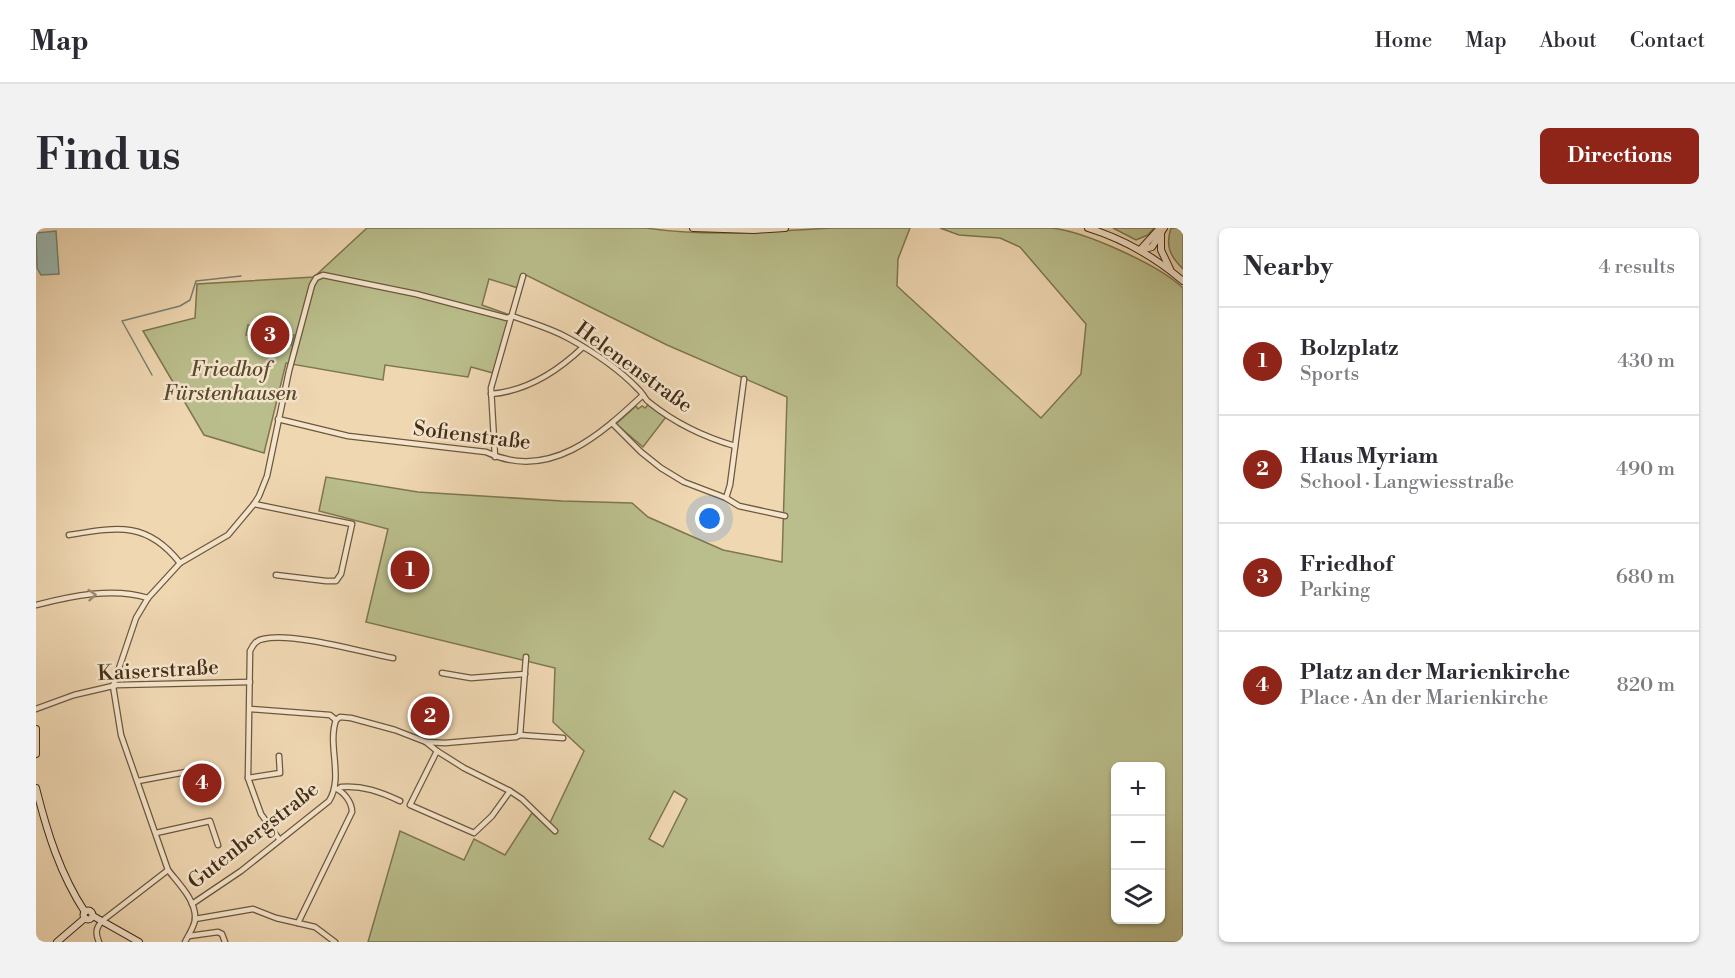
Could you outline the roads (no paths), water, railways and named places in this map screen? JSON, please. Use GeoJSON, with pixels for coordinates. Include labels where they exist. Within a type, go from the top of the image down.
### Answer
{"type":"FeatureCollection","features":[{"type":"Feature","properties":{"kind":"main road"},"geometry":{"type":"LineString","coordinates":[[693,228],[754,230],[785,228]]}},
{"type":"Feature","properties":{"kind":"main road"},"geometry":{"type":"LineString","coordinates":[[1088,228],[1140,250],[1183,281]]}},
{"type":"Feature","properties":{"kind":"main road"},"geometry":{"type":"LineString","coordinates":[[1140,250],[1162,230]]}},
{"type":"Feature","properties":{"kind":"main road"},"geometry":{"type":"LineString","coordinates":[[1162,230],[1161,250],[1170,270]]}},
{"type":"Feature","properties":{"kind":"main road"},"geometry":{"type":"LineString","coordinates":[[36,729],[36,754]]}},
{"type":"Feature","properties":{"kind":"main road"},"geometry":{"type":"LineString","coordinates":[[36,788],[38,805],[60,865],[85,915]]}},
{"type":"Feature","properties":{"kind":"main road"},"geometry":{"type":"LineString","coordinates":[[57,942],[90,911],[93,916],[139,942]]}},
{"type":"Feature","properties":{"kind":"street","name":"Helenenstraße"},"geometry":{"type":"LineString","coordinates":[[278,419],[312,285],[316,278],[323,275],[416,294],[507,318],[512,316],[560,334],[583,347],[622,375],[640,390],[649,402],[689,428],[735,446]]}},
{"type":"Feature","properties":{"kind":"street"},"geometry":{"type":"LineString","coordinates":[[495,457],[491,387],[523,276]]}},
{"type":"Feature","properties":{"kind":"street"},"geometry":{"type":"LineString","coordinates":[[491,394],[531,384],[561,367],[583,347]]}},
{"type":"Feature","properties":{"kind":"street"},"geometry":{"type":"LineString","coordinates":[[726,498],[730,485],[744,379]]}},
{"type":"Feature","properties":{"kind":"street","name":"Sofienstraße"},"geometry":{"type":"LineString","coordinates":[[278,419],[348,436],[486,452],[495,457],[525,461],[560,456],[578,448],[612,423],[642,395]]}},
{"type":"Feature","properties":{"kind":"street"},"geometry":{"type":"LineString","coordinates":[[185,942],[195,919],[192,904],[168,870],[121,735],[113,686],[136,618],[148,598],[180,563],[228,535],[254,504],[267,476],[278,419]]}},
{"type":"Feature","properties":{"kind":"street"},"geometry":{"type":"LineString","coordinates":[[612,423],[641,452],[684,482],[726,498],[739,506],[785,516]]}},
{"type":"Feature","properties":{"kind":"street"},"geometry":{"type":"LineString","coordinates":[[254,504],[352,524],[342,574],[336,581],[276,575]]}},
{"type":"Feature","properties":{"kind":"street"},"geometry":{"type":"LineString","coordinates":[[69,535],[112,530],[145,533],[158,540],[180,563]]}},
{"type":"Feature","properties":{"kind":"street"},"geometry":{"type":"LineString","coordinates":[[36,605],[94,595],[126,593],[148,598]]}},
{"type":"Feature","properties":{"kind":"street"},"geometry":{"type":"LineString","coordinates":[[279,840],[261,814],[248,778],[250,651],[257,641],[263,639],[289,638],[393,658]]}},
{"type":"Feature","properties":{"kind":"street"},"geometry":{"type":"LineString","coordinates":[[520,735],[526,657]]}},
{"type":"Feature","properties":{"kind":"street"},"geometry":{"type":"LineString","coordinates":[[442,674],[471,678],[525,674]]}},
{"type":"Feature","properties":{"kind":"street","name":"Kaiserstraße"},"geometry":{"type":"LineString","coordinates":[[36,709],[74,695],[113,686],[250,682]]}},
{"type":"Feature","properties":{"kind":"street"},"geometry":{"type":"LineString","coordinates":[[250,709],[330,715],[336,720],[340,717],[351,718],[395,730],[426,742],[436,751],[522,799],[555,831]]}},
{"type":"Feature","properties":{"kind":"street","name":"Gutenbergstraße"},"geometry":{"type":"LineString","coordinates":[[192,904],[241,871],[329,801],[337,789],[333,738],[336,720]]}},
{"type":"Feature","properties":{"kind":"street"},"geometry":{"type":"LineString","coordinates":[[426,742],[456,742],[520,735],[563,738]]}},
{"type":"Feature","properties":{"kind":"street"},"geometry":{"type":"LineString","coordinates":[[436,751],[410,805],[474,832],[492,816],[510,791]]}},
{"type":"Feature","properties":{"kind":"street"},"geometry":{"type":"LineString","coordinates":[[248,778],[280,773],[279,756]]}},
{"type":"Feature","properties":{"kind":"street"},"geometry":{"type":"LineString","coordinates":[[138,781],[186,772]]}},
{"type":"Feature","properties":{"kind":"street"},"geometry":{"type":"LineString","coordinates":[[298,923],[352,812],[350,803],[337,789],[356,787],[400,801]]}},
{"type":"Feature","properties":{"kind":"street"},"geometry":{"type":"LineString","coordinates":[[156,833],[218,819]]}},
{"type":"Feature","properties":{"kind":"street"},"geometry":{"type":"LineString","coordinates":[[210,821],[218,845]]}},
{"type":"Feature","properties":{"kind":"street"},"geometry":{"type":"LineString","coordinates":[[99,942],[96,934],[102,921],[168,870]]}},
{"type":"Feature","properties":{"kind":"street"},"geometry":{"type":"LineString","coordinates":[[195,919],[248,909],[315,927],[336,942]]}},
{"type":"Feature","properties":{"kind":"street"},"geometry":{"type":"LineString","coordinates":[[189,936],[218,932],[222,934],[225,942]]}},
{"type":"Feature","properties":{"kind":"water"},"geometry":{"type":"Polygon","coordinates":[[[56,231],[59,274],[41,275],[37,268],[36,233],[56,231]]]}},
{"type":"Feature","properties":{"kind":"waterway"},"geometry":{"type":"LineString","coordinates":[[152,375],[122,321],[180,306],[190,300],[196,281],[241,276]]}},
{"type":"Feature","properties":{"kind":"place","name":"Friedhof"},"geometry":{"type":"Point","coordinates":[270,335]}},
{"type":"Feature","properties":{"kind":"place","name":"Bolzplatz"},"geometry":{"type":"Point","coordinates":[410,570]}},
{"type":"Feature","properties":{"kind":"place","name":"Haus Myriam"},"geometry":{"type":"Point","coordinates":[430,716]}},
{"type":"Feature","properties":{"kind":"place","name":"Platz an der Marienkirche"},"geometry":{"type":"Point","coordinates":[202,783]}},
{"type":"Feature","properties":{"kind":"park label","name":"Friedhof Fürstenhausen"},"geometry":{"type":"Point","coordinates":[230,381]}}]}
